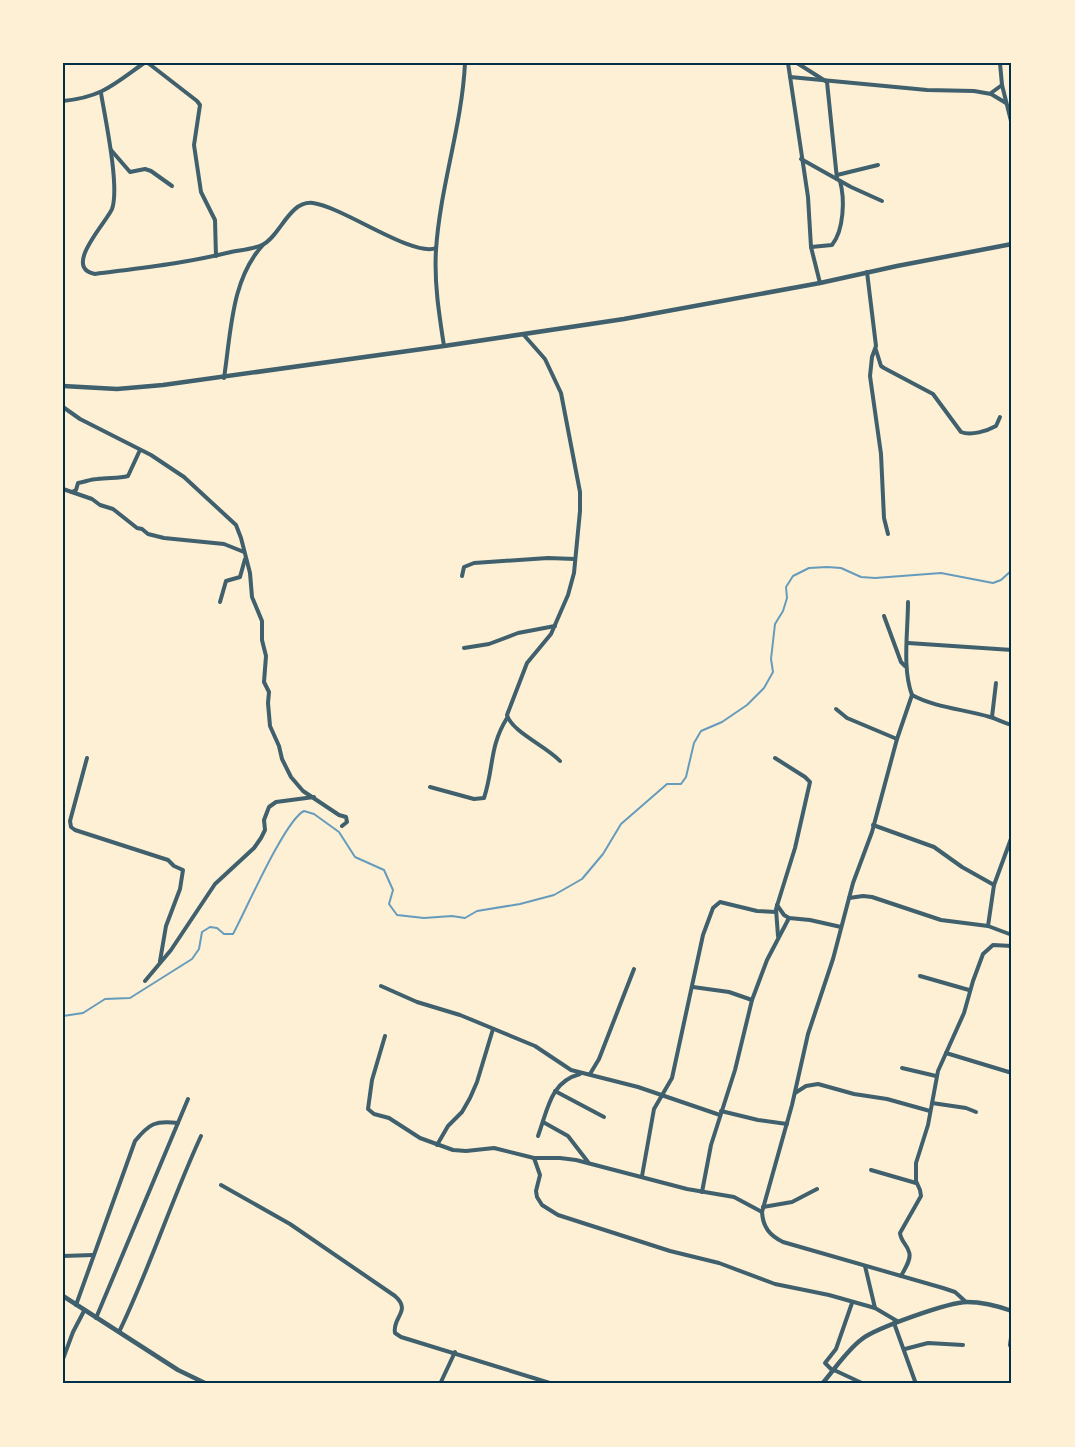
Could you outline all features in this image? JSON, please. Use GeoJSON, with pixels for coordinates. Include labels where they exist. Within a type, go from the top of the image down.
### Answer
{"type":"FeatureCollection","features":[{"type":"Feature","properties":{"kind":"street"},"geometry":{"type":"LineString","coordinates":[[63,101],[84,99],[101,93],[146,63],[197,101],[200,105],[194,145],[201,192],[215,220],[216,256]]}},
{"type":"Feature","properties":{"kind":"street"},"geometry":{"type":"LineString","coordinates":[[444,346],[437,300],[436,248],[461,103],[465,63]]}},
{"type":"Feature","properties":{"kind":"street"},"geometry":{"type":"LineString","coordinates":[[788,63],[808,197],[811,246],[820,283]]}},
{"type":"Feature","properties":{"kind":"street"},"geometry":{"type":"LineString","coordinates":[[797,63],[827,82]]}},
{"type":"Feature","properties":{"kind":"street"},"geometry":{"type":"LineString","coordinates":[[1000,63],[1002,85],[1012,125]]}},
{"type":"Feature","properties":{"kind":"street"},"geometry":{"type":"LineString","coordinates":[[790,77],[927,90],[974,91],[991,94],[1006,103]]}},
{"type":"Feature","properties":{"kind":"street"},"geometry":{"type":"LineString","coordinates":[[811,246],[832,245],[837,239],[841,206],[827,82]]}},
{"type":"Feature","properties":{"kind":"street"},"geometry":{"type":"LineString","coordinates":[[991,94],[1002,85]]}},
{"type":"Feature","properties":{"kind":"street"},"geometry":{"type":"LineString","coordinates":[[101,93],[110,149],[113,203],[110,212],[85,252],[82,260],[86,269],[95,274],[216,256],[264,244]]}},
{"type":"Feature","properties":{"kind":"street"},"geometry":{"type":"LineString","coordinates":[[110,149],[130,172],[145,169],[172,186]]}},
{"type":"Feature","properties":{"kind":"street"},"geometry":{"type":"LineString","coordinates":[[801,159],[882,201]]}},
{"type":"Feature","properties":{"kind":"street"},"geometry":{"type":"LineString","coordinates":[[838,178],[878,165]]}},
{"type":"Feature","properties":{"kind":"street"},"geometry":{"type":"LineString","coordinates":[[224,378],[240,283],[253,256],[297,207],[305,203],[315,203],[423,250],[436,248]]}},
{"type":"Feature","properties":{"kind":"street"},"geometry":{"type":"LineString","coordinates":[[63,386],[117,389],[224,378],[444,346],[624,319],[820,283],[1012,244]]}},
{"type":"Feature","properties":{"kind":"street"},"geometry":{"type":"LineString","coordinates":[[867,272],[876,349],[881,366],[933,394],[961,432],[966,434],[988,430],[996,426],[1000,417]]}},
{"type":"Feature","properties":{"kind":"street"},"geometry":{"type":"LineString","coordinates":[[429,787],[474,799],[484,798],[493,747],[498,733],[507,717],[527,663],[551,634],[568,595],[575,559],[580,492],[561,393],[545,359],[523,334]]}},
{"type":"Feature","properties":{"kind":"street"},"geometry":{"type":"LineString","coordinates":[[876,349],[872,357],[870,376],[881,454],[884,518],[888,534]]}},
{"type":"Feature","properties":{"kind":"street"},"geometry":{"type":"LineString","coordinates":[[63,407],[80,419],[140,450],[184,477],[221,510],[239,530],[250,573],[252,597],[262,621],[262,640],[266,656],[264,682],[269,692],[270,726],[291,777],[303,791],[339,815],[346,817],[347,822],[342,826]]}},
{"type":"Feature","properties":{"kind":"street"},"geometry":{"type":"LineString","coordinates":[[72,492],[76,490],[78,483],[90,482],[95,478],[128,476],[140,450]]}},
{"type":"Feature","properties":{"kind":"street"},"geometry":{"type":"LineString","coordinates":[[63,489],[113,509],[136,528],[148,534],[164,538],[224,544],[244,552]]}},
{"type":"Feature","properties":{"kind":"street"},"geometry":{"type":"LineString","coordinates":[[220,602],[226,581],[241,575],[246,558]]}},
{"type":"Feature","properties":{"kind":"street"},"geometry":{"type":"LineString","coordinates":[[462,576],[464,567],[474,563],[548,558],[575,559]]}},
{"type":"Feature","properties":{"kind":"street"},"geometry":{"type":"LineString","coordinates":[[908,602],[908,643],[905,666],[912,695],[808,1034],[795,1093],[763,1209],[763,1222],[766,1229],[776,1239],[955,1292],[966,1302]]}},
{"type":"Feature","properties":{"kind":"street"},"geometry":{"type":"LineString","coordinates":[[884,616],[898,657],[905,666]]}},
{"type":"Feature","properties":{"kind":"street"},"geometry":{"type":"LineString","coordinates":[[464,648],[489,644],[524,632],[555,626]]}},
{"type":"Feature","properties":{"kind":"street"},"geometry":{"type":"LineString","coordinates":[[908,643],[1012,650]]}},
{"type":"Feature","properties":{"kind":"street"},"geometry":{"type":"LineString","coordinates":[[992,717],[996,683]]}},
{"type":"Feature","properties":{"kind":"street"},"geometry":{"type":"LineString","coordinates":[[912,695],[941,706],[992,717],[1002,723],[1012,725]]}},
{"type":"Feature","properties":{"kind":"street"},"geometry":{"type":"LineString","coordinates":[[836,709],[848,718],[897,739]]}},
{"type":"Feature","properties":{"kind":"street"},"geometry":{"type":"LineString","coordinates":[[507,717],[513,727],[549,750],[560,761]]}},
{"type":"Feature","properties":{"kind":"street"},"geometry":{"type":"LineString","coordinates":[[87,758],[69,822],[71,827],[168,860],[183,870],[180,889],[166,926],[160,961]]}},
{"type":"Feature","properties":{"kind":"street"},"geometry":{"type":"LineString","coordinates":[[775,758],[805,777],[810,783],[795,848],[777,905],[778,937]]}},
{"type":"Feature","properties":{"kind":"street"},"geometry":{"type":"LineString","coordinates":[[145,981],[171,951],[215,884],[254,848],[265,830],[264,820],[269,807],[282,801],[315,797]]}},
{"type":"Feature","properties":{"kind":"street"},"geometry":{"type":"LineString","coordinates":[[873,825],[934,847],[962,867],[994,885]]}},
{"type":"Feature","properties":{"kind":"street"},"geometry":{"type":"LineString","coordinates":[[988,926],[994,885],[1012,836]]}},
{"type":"Feature","properties":{"kind":"street"},"geometry":{"type":"LineString","coordinates":[[849,898],[872,897],[952,923],[988,926],[1012,935]]}},
{"type":"Feature","properties":{"kind":"street"},"geometry":{"type":"LineString","coordinates":[[642,1176],[654,1109],[672,1078],[699,952],[710,915],[716,904],[720,902],[757,911],[776,912]]}},
{"type":"Feature","properties":{"kind":"street"},"geometry":{"type":"LineString","coordinates":[[777,905],[789,918],[841,927]]}},
{"type":"Feature","properties":{"kind":"street"},"geometry":{"type":"LineString","coordinates":[[702,1192],[711,1145],[735,1070],[752,1000],[778,937],[789,918]]}},
{"type":"Feature","properties":{"kind":"street"},"geometry":{"type":"LineString","coordinates":[[901,1276],[910,1255],[900,1238],[900,1233],[921,1196],[915,1173],[916,1163],[923,1143],[936,1076],[964,1013],[969,990],[983,954],[988,948],[999,944],[1012,946]]}},
{"type":"Feature","properties":{"kind":"street"},"geometry":{"type":"LineString","coordinates":[[590,1074],[599,1059],[634,969]]}},
{"type":"Feature","properties":{"kind":"street"},"geometry":{"type":"LineString","coordinates":[[920,976],[969,990]]}},
{"type":"Feature","properties":{"kind":"street"},"geometry":{"type":"LineString","coordinates":[[381,986],[417,1002],[460,1015],[535,1046],[571,1070],[721,1113],[787,1124]]}},
{"type":"Feature","properties":{"kind":"street"},"geometry":{"type":"LineString","coordinates":[[693,987],[729,992],[752,1000]]}},
{"type":"Feature","properties":{"kind":"street"},"geometry":{"type":"LineString","coordinates":[[437,1145],[448,1126],[462,1112],[474,1090],[493,1029]]}},
{"type":"Feature","properties":{"kind":"street"},"geometry":{"type":"LineString","coordinates":[[385,1035],[372,1080],[368,1110],[389,1118],[411,1134],[437,1145],[466,1151],[494,1148],[534,1158],[560,1158],[588,1163],[702,1192],[734,1197],[763,1209],[792,1202],[817,1189]]}},
{"type":"Feature","properties":{"kind":"street"},"geometry":{"type":"LineString","coordinates":[[946,1053],[1012,1072]]}},
{"type":"Feature","properties":{"kind":"street"},"geometry":{"type":"LineString","coordinates":[[902,1068],[936,1076]]}},
{"type":"Feature","properties":{"kind":"street"},"geometry":{"type":"LineString","coordinates":[[538,1136],[555,1091],[564,1080],[584,1073]]}},
{"type":"Feature","properties":{"kind":"street"},"geometry":{"type":"LineString","coordinates":[[795,1093],[806,1086],[818,1084],[930,1111]]}},
{"type":"Feature","properties":{"kind":"street"},"geometry":{"type":"LineString","coordinates":[[555,1091],[604,1117]]}},
{"type":"Feature","properties":{"kind":"street"},"geometry":{"type":"LineString","coordinates":[[96,1319],[188,1099]]}},
{"type":"Feature","properties":{"kind":"street"},"geometry":{"type":"LineString","coordinates":[[932,1103],[966,1108],[976,1112]]}},
{"type":"Feature","properties":{"kind":"street"},"geometry":{"type":"LineString","coordinates":[[76,1305],[135,1141],[151,1124],[162,1121],[178,1124]]}},
{"type":"Feature","properties":{"kind":"street"},"geometry":{"type":"LineString","coordinates":[[543,1122],[568,1136],[588,1163]]}},
{"type":"Feature","properties":{"kind":"street"},"geometry":{"type":"LineString","coordinates":[[119,1333],[142,1284],[201,1136]]}},
{"type":"Feature","properties":{"kind":"street"},"geometry":{"type":"LineString","coordinates":[[534,1158],[540,1175],[536,1191],[537,1197],[542,1205],[558,1215],[670,1251],[719,1263],[775,1284],[829,1295],[875,1308],[895,1322],[916,1384]]}},
{"type":"Feature","properties":{"kind":"street"},"geometry":{"type":"LineString","coordinates":[[871,1170],[917,1183]]}},
{"type":"Feature","properties":{"kind":"street"},"geometry":{"type":"LineString","coordinates":[[221,1185],[290,1224],[395,1296],[403,1307],[394,1328],[395,1333],[401,1338],[455,1352],[553,1384]]}},
{"type":"Feature","properties":{"kind":"street"},"geometry":{"type":"LineString","coordinates":[[63,1256],[93,1255]]}},
{"type":"Feature","properties":{"kind":"street"},"geometry":{"type":"LineString","coordinates":[[865,1266],[875,1308]]}},
{"type":"Feature","properties":{"kind":"street"},"geometry":{"type":"LineString","coordinates":[[63,1296],[178,1370],[207,1384]]}},
{"type":"Feature","properties":{"kind":"street"},"geometry":{"type":"LineString","coordinates":[[822,1384],[863,1338],[895,1322],[966,1302],[995,1305],[1012,1311]]}},
{"type":"Feature","properties":{"kind":"street"},"geometry":{"type":"LineString","coordinates":[[852,1303],[836,1349],[825,1363],[834,1370],[864,1384]]}},
{"type":"Feature","properties":{"kind":"street"},"geometry":{"type":"LineString","coordinates":[[63,1359],[84,1311]]}},
{"type":"Feature","properties":{"kind":"street"},"geometry":{"type":"LineString","coordinates":[[1012,1330],[1010,1345],[1012,1349]]}},
{"type":"Feature","properties":{"kind":"street"},"geometry":{"type":"LineString","coordinates":[[905,1349],[928,1343],[963,1345]]}},
{"type":"Feature","properties":{"kind":"street"},"geometry":{"type":"LineString","coordinates":[[440,1384],[455,1352]]}},
{"type":"Feature","properties":{"kind":"street"},"geometry":{"type":"LineString","coordinates":[[602,1384],[613,1384]]}},
{"type":"Feature","properties":{"kind":"waterway"},"geometry":{"type":"LineString","coordinates":[[63,1016],[83,1013],[105,999],[130,998],[192,959],[199,949],[202,932],[210,927],[217,928],[224,934],[233,934],[266,867],[287,831],[304,811],[314,814],[339,832],[355,857],[384,870],[393,890],[389,904],[397,915],[424,918],[452,916],[465,918],[477,911],[520,904],[554,895],[582,879],[603,854],[621,824],[667,784],[681,784],[686,777],[694,743],[701,731],[722,722],[747,705],[764,688],[773,672],[771,659],[775,624],[783,611],[787,598],[786,587],[793,576],[809,568],[827,567],[841,568],[861,577],[941,573],[993,583],[1001,580],[1012,570]]}}]}
